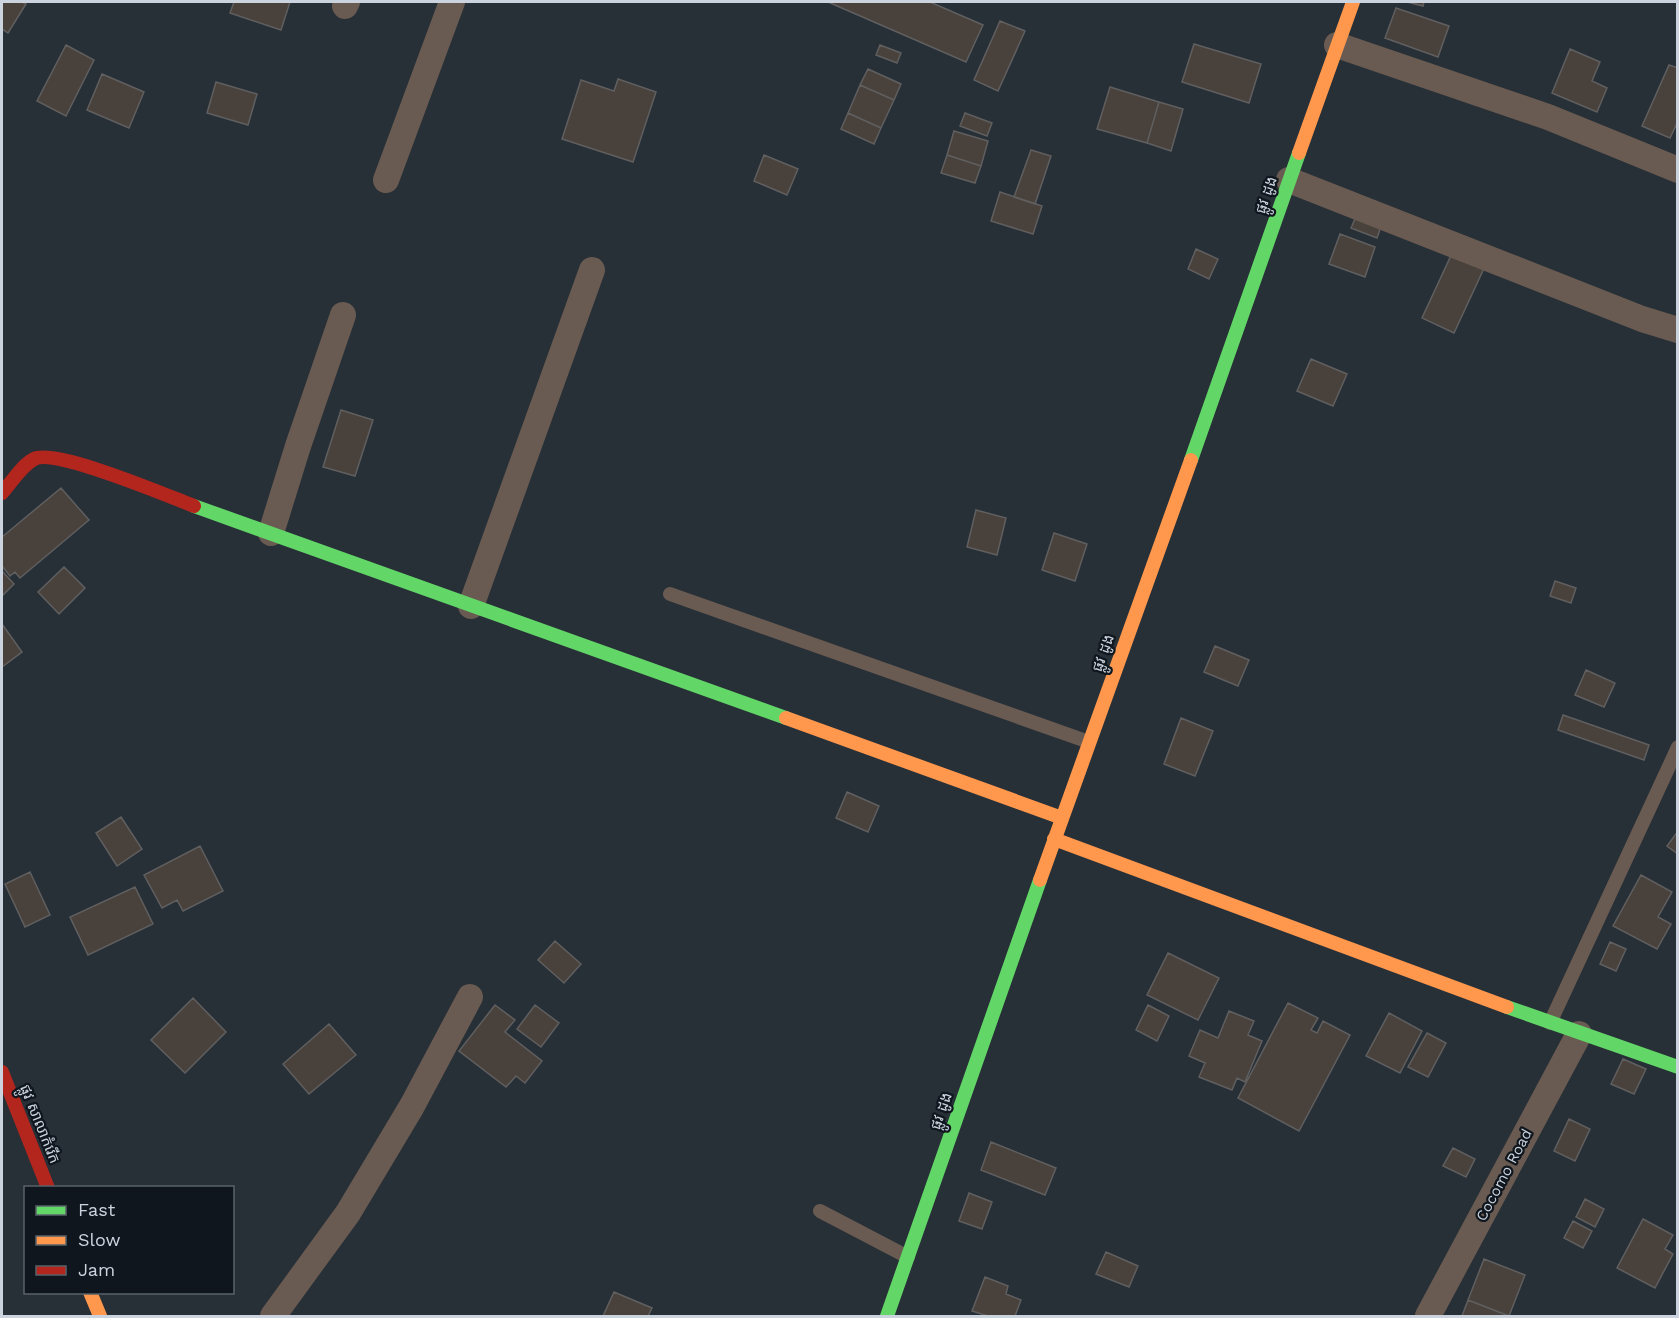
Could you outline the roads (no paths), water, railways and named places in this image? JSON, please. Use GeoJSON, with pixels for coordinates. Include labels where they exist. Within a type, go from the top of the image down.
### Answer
{"type":"FeatureCollection","features":[{"type":"Feature","properties":{"kind":"street"},"geometry":{"type":"LineString","coordinates":[[387,180],[452,2]]}},
{"type":"Feature","properties":{"kind":"street","name":"ផ្លូវ ដូង"},"geometry":{"type":"LineString","coordinates":[[887,1317],[1054,839],[1353,2]]}},
{"type":"Feature","properties":{"kind":"street"},"geometry":{"type":"LineString","coordinates":[[1337,45],[1548,117],[1677,171]]}},
{"type":"Feature","properties":{"kind":"street"},"geometry":{"type":"LineString","coordinates":[[1289,180],[1642,319],[1677,330]]}},
{"type":"Feature","properties":{"kind":"street"},"geometry":{"type":"LineString","coordinates":[[471,606],[592,270]]}},
{"type":"Feature","properties":{"kind":"street"},"geometry":{"type":"LineString","coordinates":[[271,533],[343,315]]}},
{"type":"Feature","properties":{"kind":"street"},"geometry":{"type":"LineString","coordinates":[[2,493],[33,460],[46,457],[59,458],[1062,818]]}},
{"type":"Feature","properties":{"kind":"street"},"geometry":{"type":"LineString","coordinates":[[1054,839],[1579,1034],[1677,1067]]}},
{"type":"Feature","properties":{"kind":"street"},"geometry":{"type":"LineString","coordinates":[[273,1317],[348,1212],[412,1106],[470,997]]}},
{"type":"Feature","properties":{"kind":"street","name":"Cocomo Road"},"geometry":{"type":"LineString","coordinates":[[1428,1317],[1579,1034]]}},
{"type":"Feature","properties":{"kind":"street","name":"ផ្លូវ សាលាកំរើក"},"geometry":{"type":"LineString","coordinates":[[3,1081],[47,1186]]}},
{"type":"Feature","properties":{"kind":"street"},"geometry":{"type":"LineString","coordinates":[[90,1294],[100,1317]]}},
{"type":"Feature","properties":{"kind":"lane"},"geometry":{"type":"LineString","coordinates":[[670,594],[1089,742]]}},
{"type":"Feature","properties":{"kind":"lane"},"geometry":{"type":"LineString","coordinates":[[1550,1023],[1677,747]]}},
{"type":"Feature","properties":{"kind":"lane"},"geometry":{"type":"LineString","coordinates":[[820,1211],[908,1257]]}}]}
